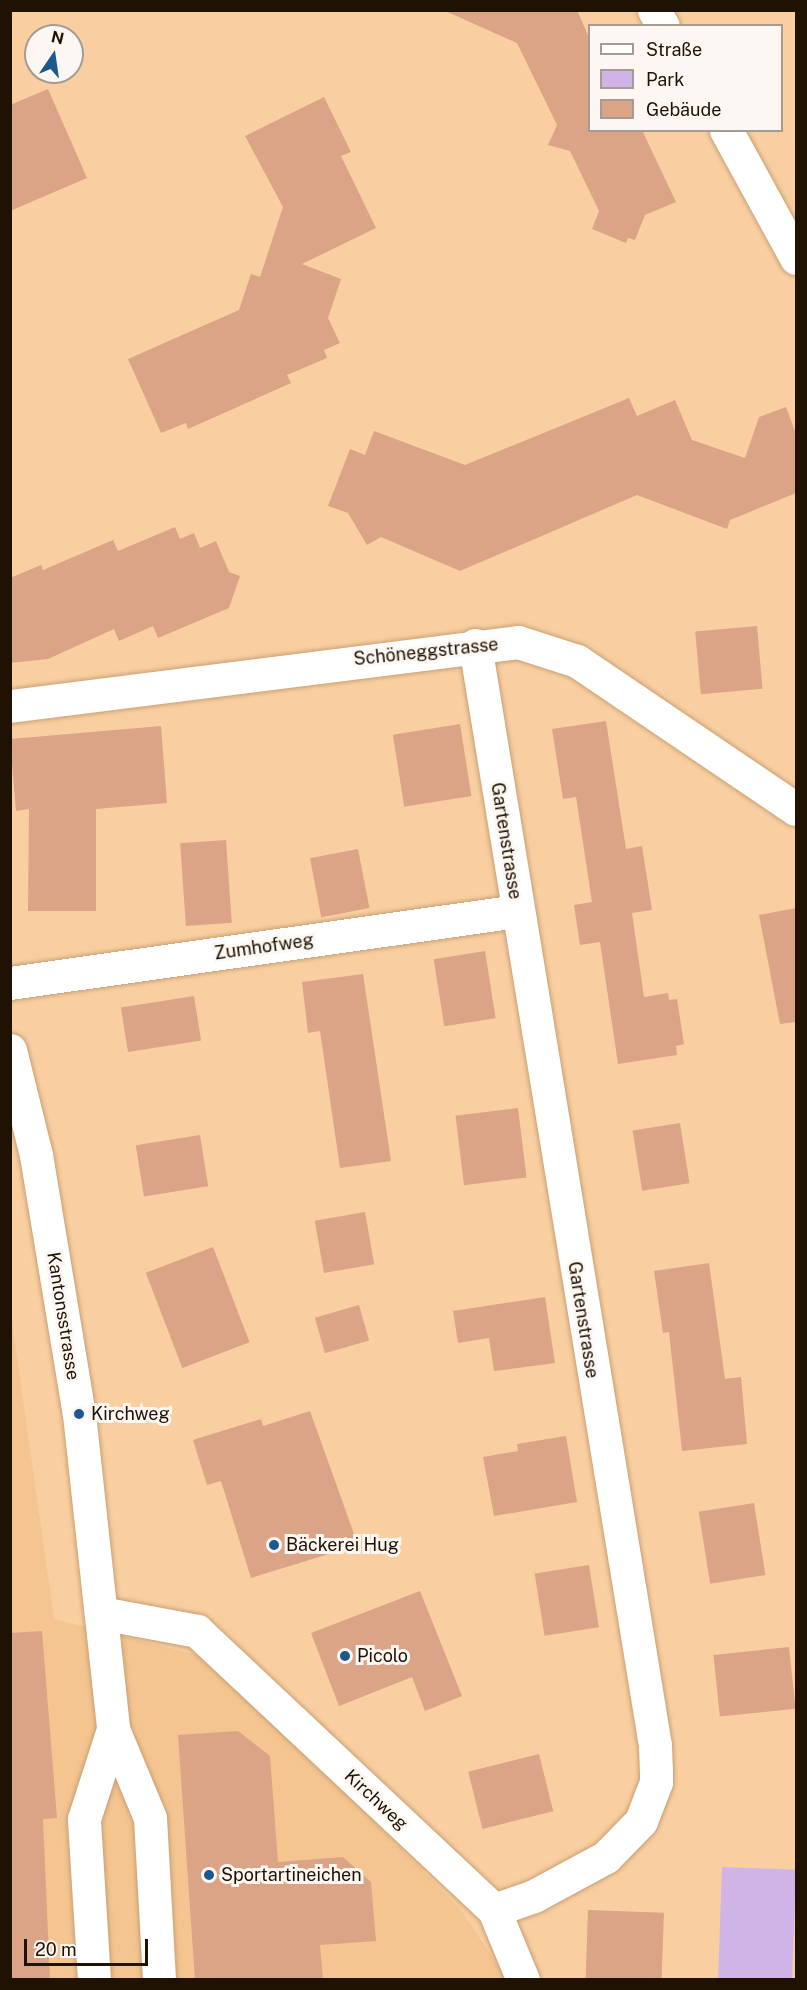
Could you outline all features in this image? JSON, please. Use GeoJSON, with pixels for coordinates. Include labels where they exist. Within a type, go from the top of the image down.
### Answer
{"type":"FeatureCollection","features":[{"type":"Feature","properties":{"kind":"street"},"geometry":{"type":"LineString","coordinates":[[654,10],[662,24]]}},
{"type":"Feature","properties":{"kind":"street"},"geometry":{"type":"LineString","coordinates":[[727,132],[796,258]]}},
{"type":"Feature","properties":{"kind":"street","name":"Schöneggstrasse"},"geometry":{"type":"LineString","coordinates":[[10,706],[475,645],[518,642],[577,661],[796,809]]}},
{"type":"Feature","properties":{"kind":"street","name":"Gartenstrasse"},"geometry":{"type":"LineString","coordinates":[[475,645],[655,1745],[656,1782],[641,1821],[606,1857],[534,1896],[494,1910]]}},
{"type":"Feature","properties":{"kind":"street","name":"Zumhofweg"},"geometry":{"type":"LineString","coordinates":[[10,983],[517,911]]}},
{"type":"Feature","properties":{"kind":"street","name":"Kantonsstrasse"},"geometry":{"type":"LineString","coordinates":[[10,1050],[36,1155],[79,1414],[113,1729],[150,1818],[159,1980]]}},
{"type":"Feature","properties":{"kind":"street","name":"Kirchweg"},"geometry":{"type":"LineString","coordinates":[[101,1613],[197,1631],[494,1910],[523,1980]]}},
{"type":"Feature","properties":{"kind":"street","name":"Kantonsstrasse"},"geometry":{"type":"LineString","coordinates":[[94,1980],[84,1819],[113,1729]]}},
{"type":"Feature","properties":{"kind":"shaded area"},"geometry":{"type":"Polygon","coordinates":[[[10,1307],[54,1619],[201,1656],[345,1792],[461,1910],[507,1979],[11,1979],[10,1307]]]}},
{"type":"Feature","properties":{"kind":"green space"},"geometry":{"type":"Polygon","coordinates":[[[722,1867],[796,1870],[792,1980],[718,1979],[722,1867]]]}},
{"type":"Feature","properties":{"kind":"building"},"geometry":{"type":"Polygon","coordinates":[[[443,10],[577,10],[588,35],[588,132],[643,132],[676,202],[645,215],[635,240],[628,238],[626,243],[592,229],[599,211],[570,151],[548,145],[557,125],[517,43],[443,10]]]}},
{"type":"Feature","properties":{"kind":"building"},"geometry":{"type":"Polygon","coordinates":[[[48,89],[87,178],[10,211],[10,105],[48,89]]]}},
{"type":"Feature","properties":{"kind":"building"},"geometry":{"type":"Polygon","coordinates":[[[324,97],[351,152],[341,156],[376,228],[302,264],[341,279],[328,318],[340,343],[324,350],[327,358],[287,375],[291,383],[188,429],[186,423],[161,433],[128,359],[239,310],[251,274],[260,277],[283,207],[245,136],[324,97]]]}},
{"type":"Feature","properties":{"kind":"building"},"geometry":{"type":"Polygon","coordinates":[[[629,398],[637,416],[675,400],[692,440],[745,458],[759,417],[786,407],[796,434],[796,493],[730,520],[727,529],[637,495],[460,571],[381,537],[367,545],[348,513],[328,506],[350,449],[365,455],[374,431],[465,465],[629,398]]]}},
{"type":"Feature","properties":{"kind":"building"},"geometry":{"type":"Polygon","coordinates":[[[175,527],[180,539],[194,533],[200,548],[216,541],[229,572],[240,576],[229,608],[158,638],[153,626],[119,641],[114,629],[48,659],[10,663],[10,578],[41,565],[43,570],[113,540],[118,551],[175,527]]]}},
{"type":"Feature","properties":{"kind":"building"},"geometry":{"type":"Polygon","coordinates":[[[757,626],[762,689],[701,694],[695,631],[757,626]]]}},
{"type":"Feature","properties":{"kind":"building"},"geometry":{"type":"Polygon","coordinates":[[[606,721],[626,849],[642,846],[652,910],[632,913],[644,997],[668,993],[669,1000],[677,999],[684,1044],[676,1046],[677,1055],[618,1064],[600,942],[580,945],[574,905],[592,902],[576,797],[563,799],[552,729],[606,721]]]}},
{"type":"Feature","properties":{"kind":"building"},"geometry":{"type":"Polygon","coordinates":[[[460,724],[471,796],[404,807],[393,735],[460,724]]]}},
{"type":"Feature","properties":{"kind":"building"},"geometry":{"type":"Polygon","coordinates":[[[161,726],[167,803],[96,809],[96,911],[28,911],[29,809],[16,811],[10,739],[161,726]]]}},
{"type":"Feature","properties":{"kind":"building"},"geometry":{"type":"Polygon","coordinates":[[[226,840],[232,923],[186,926],[180,843],[226,840]]]}},
{"type":"Feature","properties":{"kind":"building"},"geometry":{"type":"Polygon","coordinates":[[[358,849],[369,908],[321,917],[310,858],[358,849]]]}},
{"type":"Feature","properties":{"kind":"building"},"geometry":{"type":"Polygon","coordinates":[[[796,908],[796,1022],[780,1024],[759,915],[796,908]]]}},
{"type":"Feature","properties":{"kind":"building"},"geometry":{"type":"Polygon","coordinates":[[[485,951],[496,1018],[444,1026],[434,959],[485,951]]]}},
{"type":"Feature","properties":{"kind":"building"},"geometry":{"type":"Polygon","coordinates":[[[363,974],[391,1161],[340,1168],[320,1031],[308,1033],[302,982],[363,974]]]}},
{"type":"Feature","properties":{"kind":"building"},"geometry":{"type":"Polygon","coordinates":[[[194,996],[201,1040],[128,1052],[121,1008],[194,996]]]}},
{"type":"Feature","properties":{"kind":"building"},"geometry":{"type":"Polygon","coordinates":[[[518,1108],[527,1177],[464,1185],[455,1116],[518,1108]]]}},
{"type":"Feature","properties":{"kind":"building"},"geometry":{"type":"Polygon","coordinates":[[[680,1123],[690,1183],[642,1191],[633,1131],[680,1123]]]}},
{"type":"Feature","properties":{"kind":"building"},"geometry":{"type":"Polygon","coordinates":[[[200,1135],[208,1186],[144,1197],[136,1145],[200,1135]]]}},
{"type":"Feature","properties":{"kind":"building"},"geometry":{"type":"Polygon","coordinates":[[[365,1212],[374,1264],[324,1273],[315,1221],[365,1212]]]}},
{"type":"Feature","properties":{"kind":"building"},"geometry":{"type":"Polygon","coordinates":[[[213,1247],[250,1342],[182,1368],[146,1273],[213,1247]]]}},
{"type":"Feature","properties":{"kind":"building"},"geometry":{"type":"Polygon","coordinates":[[[709,1263],[725,1379],[741,1377],[747,1444],[682,1451],[669,1332],[663,1333],[654,1271],[709,1263]]]}},
{"type":"Feature","properties":{"kind":"building"},"geometry":{"type":"Polygon","coordinates":[[[545,1297],[555,1363],[494,1371],[489,1338],[458,1343],[453,1311],[545,1297]]]}},
{"type":"Feature","properties":{"kind":"building"},"geometry":{"type":"Polygon","coordinates":[[[359,1305],[369,1341],[325,1353],[315,1318],[359,1305]]]}},
{"type":"Feature","properties":{"kind":"building"},"geometry":{"type":"Polygon","coordinates":[[[310,1411],[358,1545],[251,1578],[221,1481],[207,1485],[193,1440],[261,1419],[263,1426],[310,1411]]]}},
{"type":"Feature","properties":{"kind":"building"},"geometry":{"type":"Polygon","coordinates":[[[566,1436],[577,1502],[494,1516],[483,1457],[518,1451],[517,1444],[566,1436]]]}},
{"type":"Feature","properties":{"kind":"building"},"geometry":{"type":"Polygon","coordinates":[[[754,1503],[765,1575],[710,1584],[699,1512],[754,1503]]]}},
{"type":"Feature","properties":{"kind":"building"},"geometry":{"type":"Polygon","coordinates":[[[589,1565],[599,1627],[545,1636],[535,1574],[589,1565]]]}},
{"type":"Feature","properties":{"kind":"building"},"geometry":{"type":"Polygon","coordinates":[[[420,1591],[462,1696],[425,1711],[412,1677],[339,1706],[311,1633],[420,1591]]]}},
{"type":"Feature","properties":{"kind":"building"},"geometry":{"type":"Polygon","coordinates":[[[42,1631],[57,1818],[43,1819],[50,1980],[10,1980],[10,1633],[42,1631]]]}},
{"type":"Feature","properties":{"kind":"building"},"geometry":{"type":"Polygon","coordinates":[[[789,1647],[795,1709],[720,1717],[713,1655],[789,1647]]]}},
{"type":"Feature","properties":{"kind":"building"},"geometry":{"type":"Polygon","coordinates":[[[238,1731],[270,1756],[278,1862],[343,1857],[371,1882],[376,1941],[320,1945],[323,1980],[195,1980],[178,1735],[238,1731]]]}},
{"type":"Feature","properties":{"kind":"building"},"geometry":{"type":"Polygon","coordinates":[[[539,1754],[553,1811],[482,1829],[468,1772],[539,1754]]]}},
{"type":"Feature","properties":{"kind":"building"},"geometry":{"type":"Polygon","coordinates":[[[588,1910],[664,1913],[662,1980],[586,1980],[588,1910]]]}},
{"type":"Feature","properties":{"kind":"place","name":"Kirchweg"},"geometry":{"type":"Point","coordinates":[79,1414]}},
{"type":"Feature","properties":{"kind":"place","name":"Bäckerei Hug"},"geometry":{"type":"Point","coordinates":[274,1545]}},
{"type":"Feature","properties":{"kind":"place","name":"Picolo"},"geometry":{"type":"Point","coordinates":[345,1656]}},
{"type":"Feature","properties":{"kind":"place","name":"Sportartineichen"},"geometry":{"type":"Point","coordinates":[209,1875]}}]}
